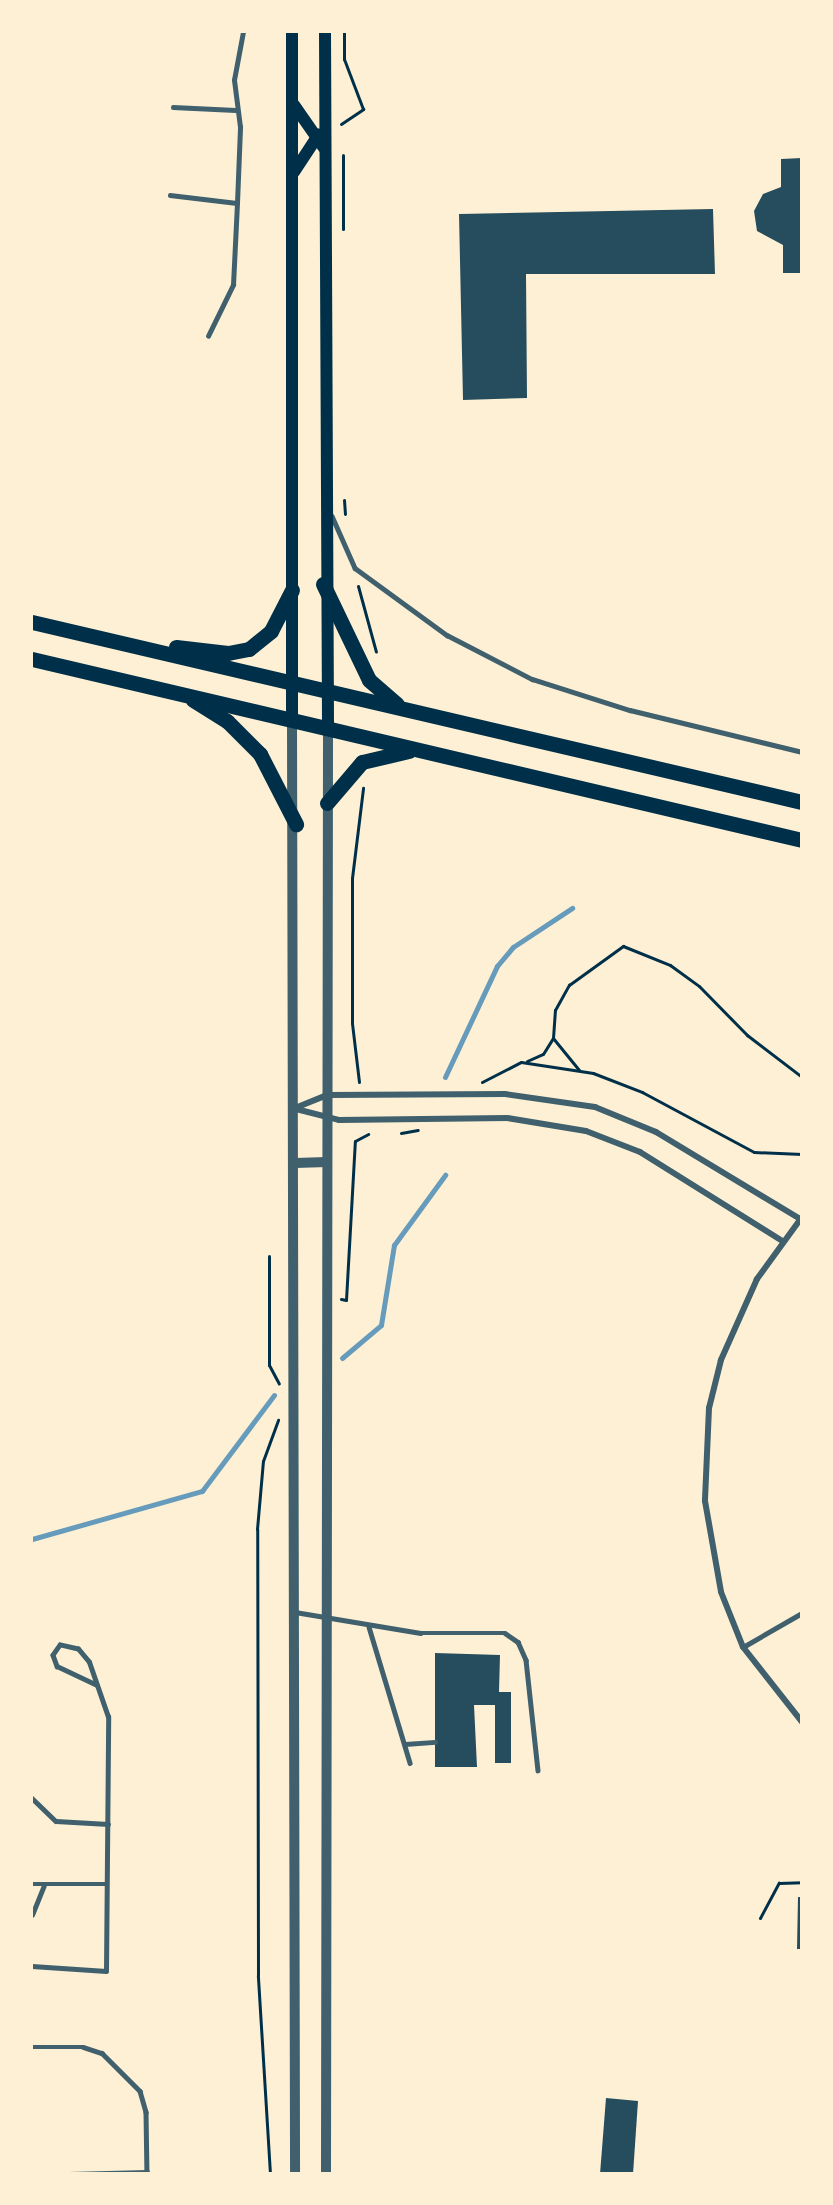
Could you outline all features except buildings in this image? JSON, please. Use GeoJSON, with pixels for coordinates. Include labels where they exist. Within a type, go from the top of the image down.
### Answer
{"type":"FeatureCollection","features":[{"type":"Feature","properties":{"kind":"main road"},"geometry":{"type":"LineString","coordinates":[[292,32],[292,720]]}},
{"type":"Feature","properties":{"kind":"main road"},"geometry":{"type":"LineString","coordinates":[[325,32],[321,138],[323,584],[328,729]]}},
{"type":"Feature","properties":{"kind":"main road"},"geometry":{"type":"LineString","coordinates":[[293,104],[321,138]]}},
{"type":"Feature","properties":{"kind":"main road"},"geometry":{"type":"LineString","coordinates":[[293,173],[321,138]]}},
{"type":"Feature","properties":{"kind":"main road"},"geometry":{"type":"LineString","coordinates":[[323,584],[369,680],[400,707]]}},
{"type":"Feature","properties":{"kind":"main road"},"geometry":{"type":"LineString","coordinates":[[95,637],[240,652],[271,631],[292,590]]}},
{"type":"Feature","properties":{"kind":"main road"},"geometry":{"type":"LineString","coordinates":[[32,622],[801,802]]}},
{"type":"Feature","properties":{"kind":"main road"},"geometry":{"type":"LineString","coordinates":[[32,658],[801,840]]}},
{"type":"Feature","properties":{"kind":"main road"},"geometry":{"type":"LineString","coordinates":[[173,690],[227,721],[254,747],[296,824]]}},
{"type":"Feature","properties":{"kind":"main road"},"geometry":{"type":"LineString","coordinates":[[327,803],[362,762],[415,749]]}},
{"type":"Feature","properties":{"kind":"street"},"geometry":{"type":"LineString","coordinates":[[292,720],[296,824],[295,2174]]}},
{"type":"Feature","properties":{"kind":"street"},"geometry":{"type":"LineString","coordinates":[[326,2174],[328,729]]}},
{"type":"Feature","properties":{"kind":"street"},"geometry":{"type":"LineString","coordinates":[[295,1108],[327,1095],[505,1094],[595,1107],[656,1132],[801,1218],[781,1240],[730,1333],[709,1408],[705,1501],[711,1550],[743,1647],[801,1722]]}},
{"type":"Feature","properties":{"kind":"street"},"geometry":{"type":"LineString","coordinates":[[295,1108],[327,1118],[507,1118],[586,1131],[640,1152],[781,1240]]}},
{"type":"Feature","properties":{"kind":"street"},"geometry":{"type":"LineString","coordinates":[[295,1163],[327,1162]]}},
{"type":"Feature","properties":{"kind":"lane"},"geometry":{"type":"LineString","coordinates":[[208,336],[233,285],[240,127],[235,110],[234,80],[243,32]]}},
{"type":"Feature","properties":{"kind":"lane"},"geometry":{"type":"LineString","coordinates":[[173,106],[235,110]]}},
{"type":"Feature","properties":{"kind":"lane"},"geometry":{"type":"LineString","coordinates":[[170,195],[237,203]]}},
{"type":"Feature","properties":{"kind":"lane"},"geometry":{"type":"LineString","coordinates":[[323,491],[346,558],[355,568],[447,634],[532,679],[630,710],[801,752]]}},
{"type":"Feature","properties":{"kind":"lane"},"geometry":{"type":"LineString","coordinates":[[295,1612],[369,1627],[505,1633],[518,1642],[526,1660],[538,1770]]}},
{"type":"Feature","properties":{"kind":"lane"},"geometry":{"type":"LineString","coordinates":[[743,1647],[801,1613]]}},
{"type":"Feature","properties":{"kind":"lane"},"geometry":{"type":"LineString","coordinates":[[369,1627],[410,1763]]}},
{"type":"Feature","properties":{"kind":"lane"},"geometry":{"type":"LineString","coordinates":[[32,1966],[106,1971],[108,1717],[97,1685],[78,1648],[60,1645],[53,1655],[57,1666],[97,1685]]}},
{"type":"Feature","properties":{"kind":"lane"},"geometry":{"type":"LineString","coordinates":[[405,1744],[435,1742]]}},
{"type":"Feature","properties":{"kind":"lane"},"geometry":{"type":"LineString","coordinates":[[32,1798],[56,1821],[108,1824]]}},
{"type":"Feature","properties":{"kind":"lane"},"geometry":{"type":"LineString","coordinates":[[32,1884],[44,1886],[107,1884]]}},
{"type":"Feature","properties":{"kind":"lane"},"geometry":{"type":"LineString","coordinates":[[32,1915],[44,1886]]}},
{"type":"Feature","properties":{"kind":"lane"},"geometry":{"type":"LineString","coordinates":[[32,2047],[83,2047],[102,2054],[140,2091],[146,2112],[147,2173],[68,2174]]}},
{"type":"Feature","properties":{"kind":"path"},"geometry":{"type":"LineString","coordinates":[[341,130],[341,123],[363,109],[344,59],[344,32]]}},
{"type":"Feature","properties":{"kind":"path"},"geometry":{"type":"LineString","coordinates":[[342,147],[343,235]]}},
{"type":"Feature","properties":{"kind":"path"},"geometry":{"type":"LineString","coordinates":[[343,486],[346,520]]}},
{"type":"Feature","properties":{"kind":"path"},"geometry":{"type":"LineString","coordinates":[[355,568],[376,653],[373,664]]}},
{"type":"Feature","properties":{"kind":"path"},"geometry":{"type":"LineString","coordinates":[[364,780],[352,878],[352,1023],[355,1076],[369,1089]]}},
{"type":"Feature","properties":{"kind":"path"},"geometry":{"type":"LineString","coordinates":[[473,1088],[520,1062],[536,1059],[553,1038],[555,1010],[569,985],[623,946],[670,965],[699,986],[747,1035],[801,1077]]}},
{"type":"Feature","properties":{"kind":"path"},"geometry":{"type":"LineString","coordinates":[[553,1038],[580,1071]]}},
{"type":"Feature","properties":{"kind":"path"},"geometry":{"type":"LineString","coordinates":[[520,1062],[580,1071],[642,1092],[754,1152],[801,1154]]}},
{"type":"Feature","properties":{"kind":"path"},"geometry":{"type":"LineString","coordinates":[[395,1133],[417,1134],[418,1119]]}},
{"type":"Feature","properties":{"kind":"path"},"geometry":{"type":"LineString","coordinates":[[327,1298],[346,1300],[355,1141],[375,1133]]}},
{"type":"Feature","properties":{"kind":"path"},"geometry":{"type":"LineString","coordinates":[[269,1256],[269,1365],[279,1395]]}},
{"type":"Feature","properties":{"kind":"path"},"geometry":{"type":"LineString","coordinates":[[269,1299],[295,1299]]}},
{"type":"Feature","properties":{"kind":"path"},"geometry":{"type":"LineString","coordinates":[[270,2174],[258,1975],[257,1529],[263,1461],[279,1416]]}},
{"type":"Feature","properties":{"kind":"path"},"geometry":{"type":"LineString","coordinates":[[760,1918],[779,1883],[801,1882]]}},
{"type":"Feature","properties":{"kind":"waterway"},"geometry":{"type":"LineString","coordinates":[[445,1077],[497,966],[513,947],[572,908]]}},
{"type":"Feature","properties":{"kind":"waterway"},"geometry":{"type":"LineString","coordinates":[[342,1358],[381,1325],[394,1245],[445,1175]]}},
{"type":"Feature","properties":{"kind":"waterway"},"geometry":{"type":"LineString","coordinates":[[32,1539],[202,1491],[274,1395]]}}]}
